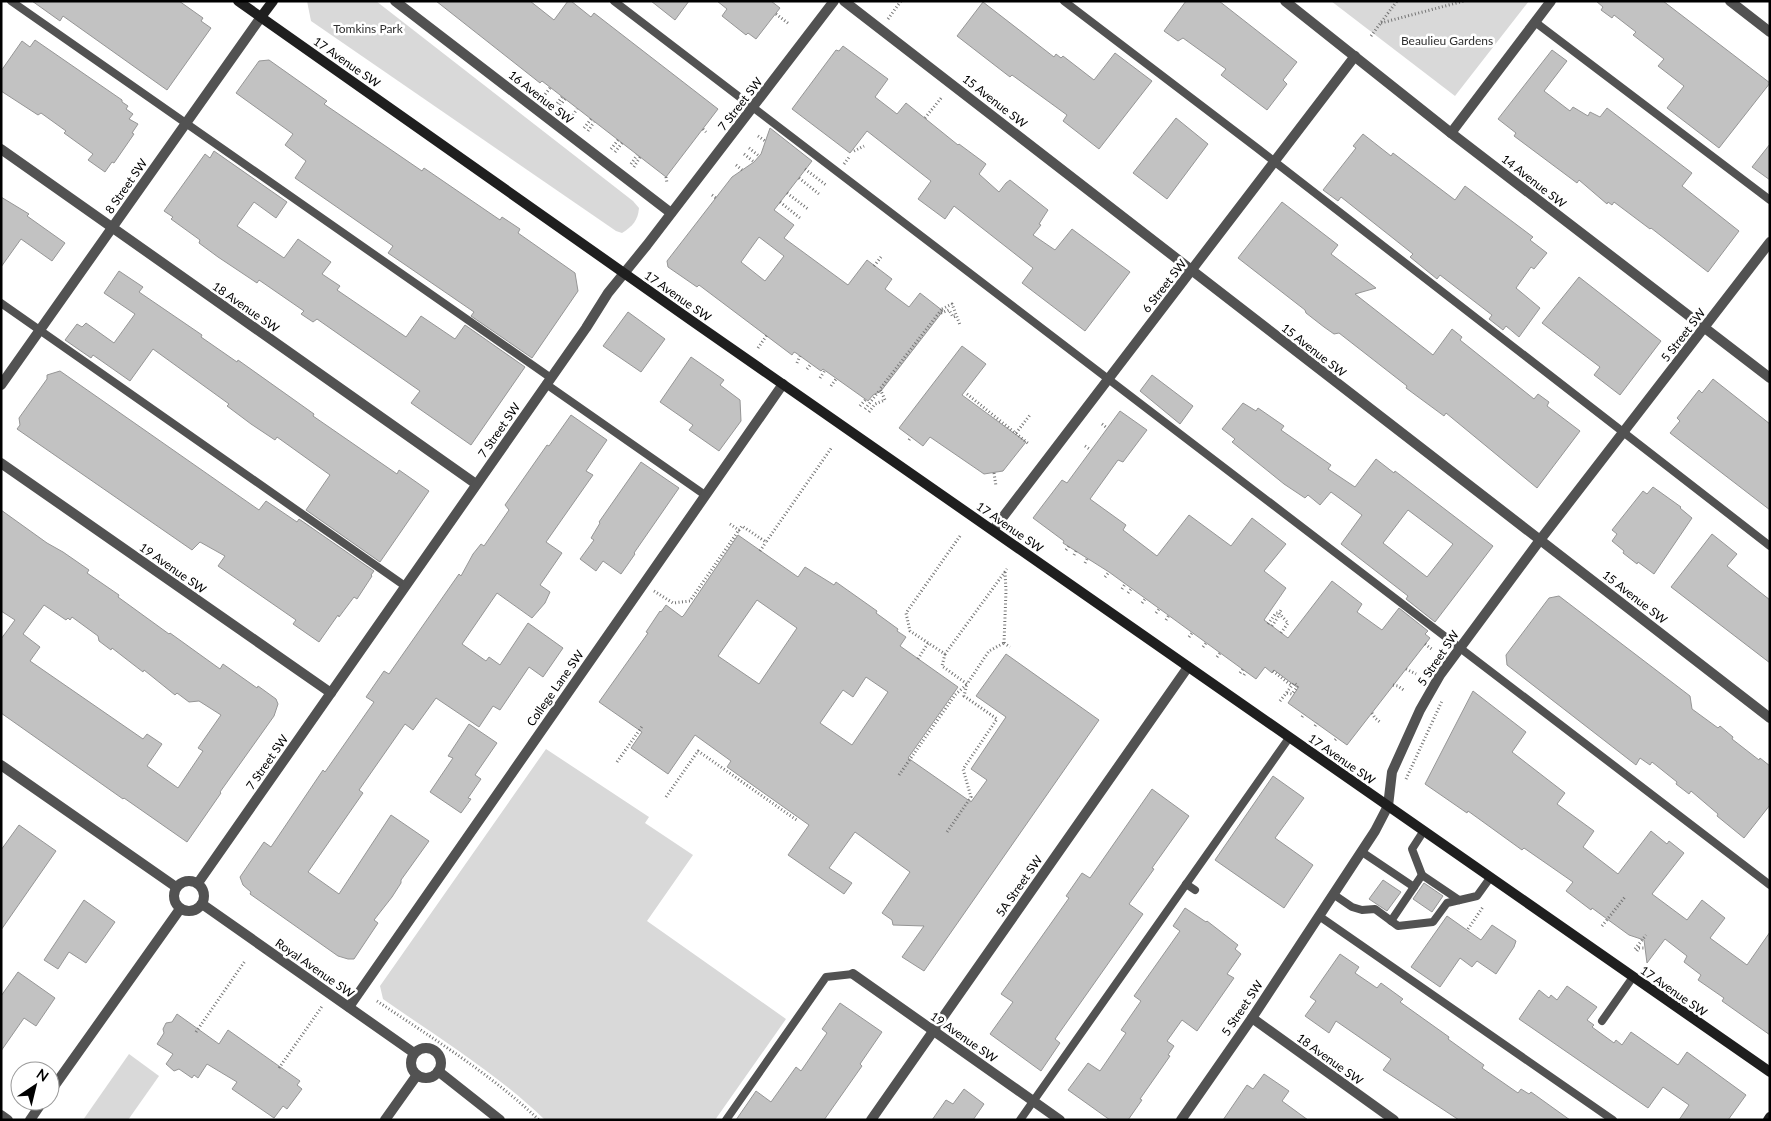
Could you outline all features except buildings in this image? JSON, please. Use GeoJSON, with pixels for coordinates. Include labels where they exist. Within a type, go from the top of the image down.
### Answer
{"type":"FeatureCollection","features":[{"type":"Feature","properties":{"kind":"main road","name":"17 Avenue SW"},"geometry":{"type":"LineString","coordinates":[[238,1],[1423,832],[1770,1072]]}},
{"type":"Feature","properties":{"kind":"main road","name":"8 Street SW"},"geometry":{"type":"LineString","coordinates":[[262,17],[273,1]]}},
{"type":"Feature","properties":{"kind":"street","name":"16 Avenue SW"},"geometry":{"type":"LineString","coordinates":[[395,1],[671,213]]}},
{"type":"Feature","properties":{"kind":"street","name":"7 Street SW"},"geometry":{"type":"LineString","coordinates":[[198,884],[586,328],[603,299],[753,108],[834,1]]}},
{"type":"Feature","properties":{"kind":"street","name":"15 Avenue SW"},"geometry":{"type":"LineString","coordinates":[[844,1],[1770,718]]}},
{"type":"Feature","properties":{"kind":"street","name":"14 Avenue SW"},"geometry":{"type":"LineString","coordinates":[[1285,1],[1703,328],[1770,378]]}},
{"type":"Feature","properties":{"kind":"street"},"geometry":{"type":"LineString","coordinates":[[1451,132],[1551,1]]}},
{"type":"Feature","properties":{"kind":"street"},"geometry":{"type":"LineString","coordinates":[[1730,1],[1770,32]]}},
{"type":"Feature","properties":{"kind":"street","name":"8 Street SW"},"geometry":{"type":"LineString","coordinates":[[1,385],[262,17]]}},
{"type":"Feature","properties":{"kind":"street","name":"6 Street SW"},"geometry":{"type":"LineString","coordinates":[[993,530],[1355,56]]}},
{"type":"Feature","properties":{"kind":"street","name":"18 Avenue SW"},"geometry":{"type":"LineString","coordinates":[[1,149],[476,484]]}},
{"type":"Feature","properties":{"kind":"street","name":"5 Street SW"},"geometry":{"type":"LineString","coordinates":[[1181,1120],[1252,1018],[1376,831],[1388,806],[1392,772],[1420,710],[1440,675],[1540,540],[1770,242]]}},
{"type":"Feature","properties":{"kind":"street","name":"College Lane SW"},"geometry":{"type":"LineString","coordinates":[[348,1007],[783,384]]}},
{"type":"Feature","properties":{"kind":"street","name":"19 Avenue SW"},"geometry":{"type":"LineString","coordinates":[[1,463],[331,693]]}},
{"type":"Feature","properties":{"kind":"street","name":"5A Street SW"},"geometry":{"type":"LineString","coordinates":[[871,1120],[1188,667]]}},
{"type":"Feature","properties":{"kind":"street"},"geometry":{"type":"LineString","coordinates":[[1,765],[176,887]]}},
{"type":"Feature","properties":{"kind":"street"},"geometry":{"type":"LineString","coordinates":[[187,880],[198,884],[204,891],[202,904],[193,911],[180,909],[174,901],[173,893],[176,887],[181,882],[187,880]]}},
{"type":"Feature","properties":{"kind":"street","name":"Royal Avenue SW"},"geometry":{"type":"LineString","coordinates":[[202,904],[414,1053]]}},
{"type":"Feature","properties":{"kind":"street"},"geometry":{"type":"LineString","coordinates":[[60,1078],[180,909]]}},
{"type":"Feature","properties":{"kind":"street","name":"19 Avenue SW"},"geometry":{"type":"LineString","coordinates":[[853,974],[1060,1120]]}},
{"type":"Feature","properties":{"kind":"street","name":"18 Avenue SW"},"geometry":{"type":"LineString","coordinates":[[1252,1018],[1394,1120]]}},
{"type":"Feature","properties":{"kind":"street"},"geometry":{"type":"LineString","coordinates":[[425,1048],[435,1051],[441,1061],[438,1071],[434,1076],[428,1078],[417,1075],[410,1065],[414,1053],[425,1048]]}},
{"type":"Feature","properties":{"kind":"street"},"geometry":{"type":"LineString","coordinates":[[438,1071],[500,1120]]}},
{"type":"Feature","properties":{"kind":"street"},"geometry":{"type":"LineString","coordinates":[[385,1120],[417,1075]]}},
{"type":"Feature","properties":{"kind":"street"},"geometry":{"type":"LineString","coordinates":[[1,1115],[8,1120]]}},
{"type":"Feature","properties":{"kind":"lane"},"geometry":{"type":"LineString","coordinates":[[11,1],[548,381],[705,495]]}},
{"type":"Feature","properties":{"kind":"lane"},"geometry":{"type":"LineString","coordinates":[[614,1],[1770,885]]}},
{"type":"Feature","properties":{"kind":"lane"},"geometry":{"type":"LineString","coordinates":[[1064,1],[1770,546]]}},
{"type":"Feature","properties":{"kind":"lane"},"geometry":{"type":"LineString","coordinates":[[1535,22],[1770,200]]}},
{"type":"Feature","properties":{"kind":"lane"},"geometry":{"type":"LineString","coordinates":[[1,303],[405,586]]}},
{"type":"Feature","properties":{"kind":"lane"},"geometry":{"type":"LineString","coordinates":[[1020,1120],[1289,738]]}},
{"type":"Feature","properties":{"kind":"lane"},"geometry":{"type":"LineString","coordinates":[[1423,832],[1412,849],[1422,875],[1459,900]]}},
{"type":"Feature","properties":{"kind":"lane"},"geometry":{"type":"LineString","coordinates":[[1362,852],[1414,887]]}},
{"type":"Feature","properties":{"kind":"lane"},"geometry":{"type":"LineString","coordinates":[[1391,921],[1422,875]]}},
{"type":"Feature","properties":{"kind":"lane"},"geometry":{"type":"LineString","coordinates":[[1333,894],[1362,910],[1375,909],[1398,926],[1433,922],[1447,902],[1478,896],[1490,878]]}},
{"type":"Feature","properties":{"kind":"lane"},"geometry":{"type":"LineString","coordinates":[[1186,884],[1195,890]]}},
{"type":"Feature","properties":{"kind":"lane"},"geometry":{"type":"LineString","coordinates":[[1318,916],[1613,1120]]}},
{"type":"Feature","properties":{"kind":"lane"},"geometry":{"type":"LineString","coordinates":[[726,1120],[826,977],[853,974]]}},
{"type":"Feature","properties":{"kind":"lane"},"geometry":{"type":"LineString","coordinates":[[1602,1021],[1632,977]]}},
{"type":"Feature","properties":{"kind":"path"},"geometry":{"type":"LineString","coordinates":[[888,19],[901,1]]}},
{"type":"Feature","properties":{"kind":"path"},"geometry":{"type":"LineString","coordinates":[[1371,36],[1397,1]]}},
{"type":"Feature","properties":{"kind":"path"},"geometry":{"type":"LineString","coordinates":[[1381,23],[1464,1]]}},
{"type":"Feature","properties":{"kind":"path"},"geometry":{"type":"LineString","coordinates":[[776,14],[789,24]]}},
{"type":"Feature","properties":{"kind":"path"},"geometry":{"type":"LineString","coordinates":[[543,97],[550,88]]}},
{"type":"Feature","properties":{"kind":"path"},"geometry":{"type":"LineString","coordinates":[[925,118],[942,97]]}},
{"type":"Feature","properties":{"kind":"path"},"geometry":{"type":"LineString","coordinates":[[557,107],[564,98]]}},
{"type":"Feature","properties":{"kind":"path"},"geometry":{"type":"LineString","coordinates":[[571,118],[578,109]]}},
{"type":"Feature","properties":{"kind":"path"},"geometry":{"type":"LineString","coordinates":[[586,130],[593,121]]}},
{"type":"Feature","properties":{"kind":"path"},"geometry":{"type":"LineString","coordinates":[[758,136],[765,141]]}},
{"type":"Feature","properties":{"kind":"path"},"geometry":{"type":"LineString","coordinates":[[611,149],[618,140]]}},
{"type":"Feature","properties":{"kind":"path"},"geometry":{"type":"LineString","coordinates":[[615,152],[622,143]]}},
{"type":"Feature","properties":{"kind":"path"},"geometry":{"type":"LineString","coordinates":[[854,151],[864,146]]}},
{"type":"Feature","properties":{"kind":"path"},"geometry":{"type":"LineString","coordinates":[[749,148],[759,156]]}},
{"type":"Feature","properties":{"kind":"path"},"geometry":{"type":"LineString","coordinates":[[744,154],[754,162]]}},
{"type":"Feature","properties":{"kind":"path"},"geometry":{"type":"LineString","coordinates":[[632,166],[639,156]]}},
{"type":"Feature","properties":{"kind":"path"},"geometry":{"type":"LineString","coordinates":[[844,163],[850,156]]}},
{"type":"Feature","properties":{"kind":"path"},"geometry":{"type":"LineString","coordinates":[[736,165],[742,170]]}},
{"type":"Feature","properties":{"kind":"path"},"geometry":{"type":"LineString","coordinates":[[805,169],[826,185]]}},
{"type":"Feature","properties":{"kind":"path"},"geometry":{"type":"LineString","coordinates":[[666,177],[667,183]]}},
{"type":"Feature","properties":{"kind":"path"},"geometry":{"type":"LineString","coordinates":[[798,178],[819,194]]}},
{"type":"Feature","properties":{"kind":"path"},"geometry":{"type":"LineString","coordinates":[[787,193],[808,209]]}},
{"type":"Feature","properties":{"kind":"path"},"geometry":{"type":"LineString","coordinates":[[712,195],[716,198]]}},
{"type":"Feature","properties":{"kind":"path"},"geometry":{"type":"LineString","coordinates":[[780,202],[800,218]]}},
{"type":"Feature","properties":{"kind":"path"},"geometry":{"type":"LineString","coordinates":[[874,266],[881,257]]}},
{"type":"Feature","properties":{"kind":"path"},"geometry":{"type":"LineString","coordinates":[[865,409],[931,320],[952,304],[960,325]]}},
{"type":"Feature","properties":{"kind":"path"},"geometry":{"type":"LineString","coordinates":[[758,348],[768,335]]}},
{"type":"Feature","properties":{"kind":"path"},"geometry":{"type":"LineString","coordinates":[[797,362],[800,356]]}},
{"type":"Feature","properties":{"kind":"path"},"geometry":{"type":"LineString","coordinates":[[807,369],[811,364]]}},
{"type":"Feature","properties":{"kind":"path"},"geometry":{"type":"LineString","coordinates":[[820,378],[825,371]]}},
{"type":"Feature","properties":{"kind":"path"},"geometry":{"type":"LineString","coordinates":[[831,386],[836,379]]}},
{"type":"Feature","properties":{"kind":"path"},"geometry":{"type":"LineString","coordinates":[[869,412],[875,404],[885,400],[880,391]]}},
{"type":"Feature","properties":{"kind":"path"},"geometry":{"type":"LineString","coordinates":[[966,394],[1029,444]]}},
{"type":"Feature","properties":{"kind":"path"},"geometry":{"type":"LineString","coordinates":[[860,406],[866,399]]}},
{"type":"Feature","properties":{"kind":"path"},"geometry":{"type":"LineString","coordinates":[[1016,433],[1030,415]]}},
{"type":"Feature","properties":{"kind":"path"},"geometry":{"type":"LineString","coordinates":[[1102,424],[1107,428]]}},
{"type":"Feature","properties":{"kind":"path"},"geometry":{"type":"LineString","coordinates":[[1086,446],[1091,450]]}},
{"type":"Feature","properties":{"kind":"path"},"geometry":{"type":"LineString","coordinates":[[760,551],[832,447]]}},
{"type":"Feature","properties":{"kind":"path"},"geometry":{"type":"LineString","coordinates":[[994,473],[996,486]]}},
{"type":"Feature","properties":{"kind":"path"},"geometry":{"type":"LineString","coordinates":[[730,524],[739,530]]}},
{"type":"Feature","properties":{"kind":"path"},"geometry":{"type":"LineString","coordinates":[[654,591],[673,603],[690,601],[742,526],[766,542]]}},
{"type":"Feature","properties":{"kind":"path"},"geometry":{"type":"LineString","coordinates":[[945,654],[910,631],[906,613],[960,536]]}},
{"type":"Feature","properties":{"kind":"path"},"geometry":{"type":"LineString","coordinates":[[967,684],[942,666],[945,654],[1006,571],[1004,644]]}},
{"type":"Feature","properties":{"kind":"path"},"geometry":{"type":"LineString","coordinates":[[1105,577],[1109,572]]}},
{"type":"Feature","properties":{"kind":"path"},"geometry":{"type":"LineString","coordinates":[[1122,589],[1125,584]]}},
{"type":"Feature","properties":{"kind":"path"},"geometry":{"type":"LineString","coordinates":[[1128,593],[1132,589]]}},
{"type":"Feature","properties":{"kind":"path"},"geometry":{"type":"LineString","coordinates":[[1142,603],[1145,599]]}},
{"type":"Feature","properties":{"kind":"path"},"geometry":{"type":"LineString","coordinates":[[1156,613],[1159,608]]}},
{"type":"Feature","properties":{"kind":"path"},"geometry":{"type":"LineString","coordinates":[[1270,625],[1280,613],[1288,623],[1281,633]]}},
{"type":"Feature","properties":{"kind":"path"},"geometry":{"type":"LineString","coordinates":[[1166,620],[1169,615]]}},
{"type":"Feature","properties":{"kind":"path"},"geometry":{"type":"LineString","coordinates":[[1190,637],[1192,633]]}},
{"type":"Feature","properties":{"kind":"path"},"geometry":{"type":"LineString","coordinates":[[918,659],[928,643]]}},
{"type":"Feature","properties":{"kind":"path"},"geometry":{"type":"LineString","coordinates":[[1203,647],[1206,643]]}},
{"type":"Feature","properties":{"kind":"path"},"geometry":{"type":"LineString","coordinates":[[1004,644],[1010,647]]}},
{"type":"Feature","properties":{"kind":"path"},"geometry":{"type":"LineString","coordinates":[[899,775],[955,696],[967,684],[989,651],[1004,644]]}},
{"type":"Feature","properties":{"kind":"path"},"geometry":{"type":"LineString","coordinates":[[1425,644],[1433,650]]}},
{"type":"Feature","properties":{"kind":"path"},"geometry":{"type":"LineString","coordinates":[[1408,668],[1416,674]]}},
{"type":"Feature","properties":{"kind":"path"},"geometry":{"type":"LineString","coordinates":[[1274,671],[1293,684],[1280,701]]}},
{"type":"Feature","properties":{"kind":"path"},"geometry":{"type":"LineString","coordinates":[[947,832],[970,797],[963,769],[997,719],[964,696],[967,684]]}},
{"type":"Feature","properties":{"kind":"path"},"geometry":{"type":"LineString","coordinates":[[1396,684],[1405,691]]}},
{"type":"Feature","properties":{"kind":"path"},"geometry":{"type":"LineString","coordinates":[[1405,780],[1446,694]]}},
{"type":"Feature","properties":{"kind":"path"},"geometry":{"type":"LineString","coordinates":[[1371,715],[1381,723]]}},
{"type":"Feature","properties":{"kind":"path"},"geometry":{"type":"LineString","coordinates":[[617,762],[643,725]]}},
{"type":"Feature","properties":{"kind":"path"},"geometry":{"type":"LineString","coordinates":[[666,797],[698,751],[798,821]]}},
{"type":"Feature","properties":{"kind":"path"},"geometry":{"type":"LineString","coordinates":[[1602,926],[1625,897]]}},
{"type":"Feature","properties":{"kind":"path"},"geometry":{"type":"LineString","coordinates":[[1468,929],[1487,902]]}},
{"type":"Feature","properties":{"kind":"path"},"geometry":{"type":"LineString","coordinates":[[1645,948],[1636,950],[1646,935]]}},
{"type":"Feature","properties":{"kind":"path"},"geometry":{"type":"LineString","coordinates":[[196,1032],[245,961]]}},
{"type":"Feature","properties":{"kind":"path"},"geometry":{"type":"LineString","coordinates":[[377,1001],[523,1104],[538,1120]]}},
{"type":"Feature","properties":{"kind":"path"},"geometry":{"type":"LineString","coordinates":[[279,1068],[323,1005]]}},
{"type":"Feature","properties":{"kind":"green space","name":"Tomkins Park"},"geometry":{"type":"Polygon","coordinates":[[[307,1],[376,1],[633,201],[639,208],[634,222],[622,233],[616,231],[311,21],[307,1]]]}},
{"type":"Feature","properties":{"kind":"green space","name":"Beaulieu Gardens"},"geometry":{"type":"Polygon","coordinates":[[[1331,1],[1529,1],[1455,96],[1331,1]]]}},
{"type":"Feature","properties":{"kind":"green space"},"geometry":{"type":"Polygon","coordinates":[[[546,749],[649,817],[645,823],[693,855],[647,921],[786,1019],[715,1120],[545,1120],[527,1103],[487,1072],[383,999],[380,986],[546,749]]]}},
{"type":"Feature","properties":{"kind":"green space"},"geometry":{"type":"Polygon","coordinates":[[[129,1054],[159,1076],[128,1120],[83,1120],[129,1054]]]}}]}
